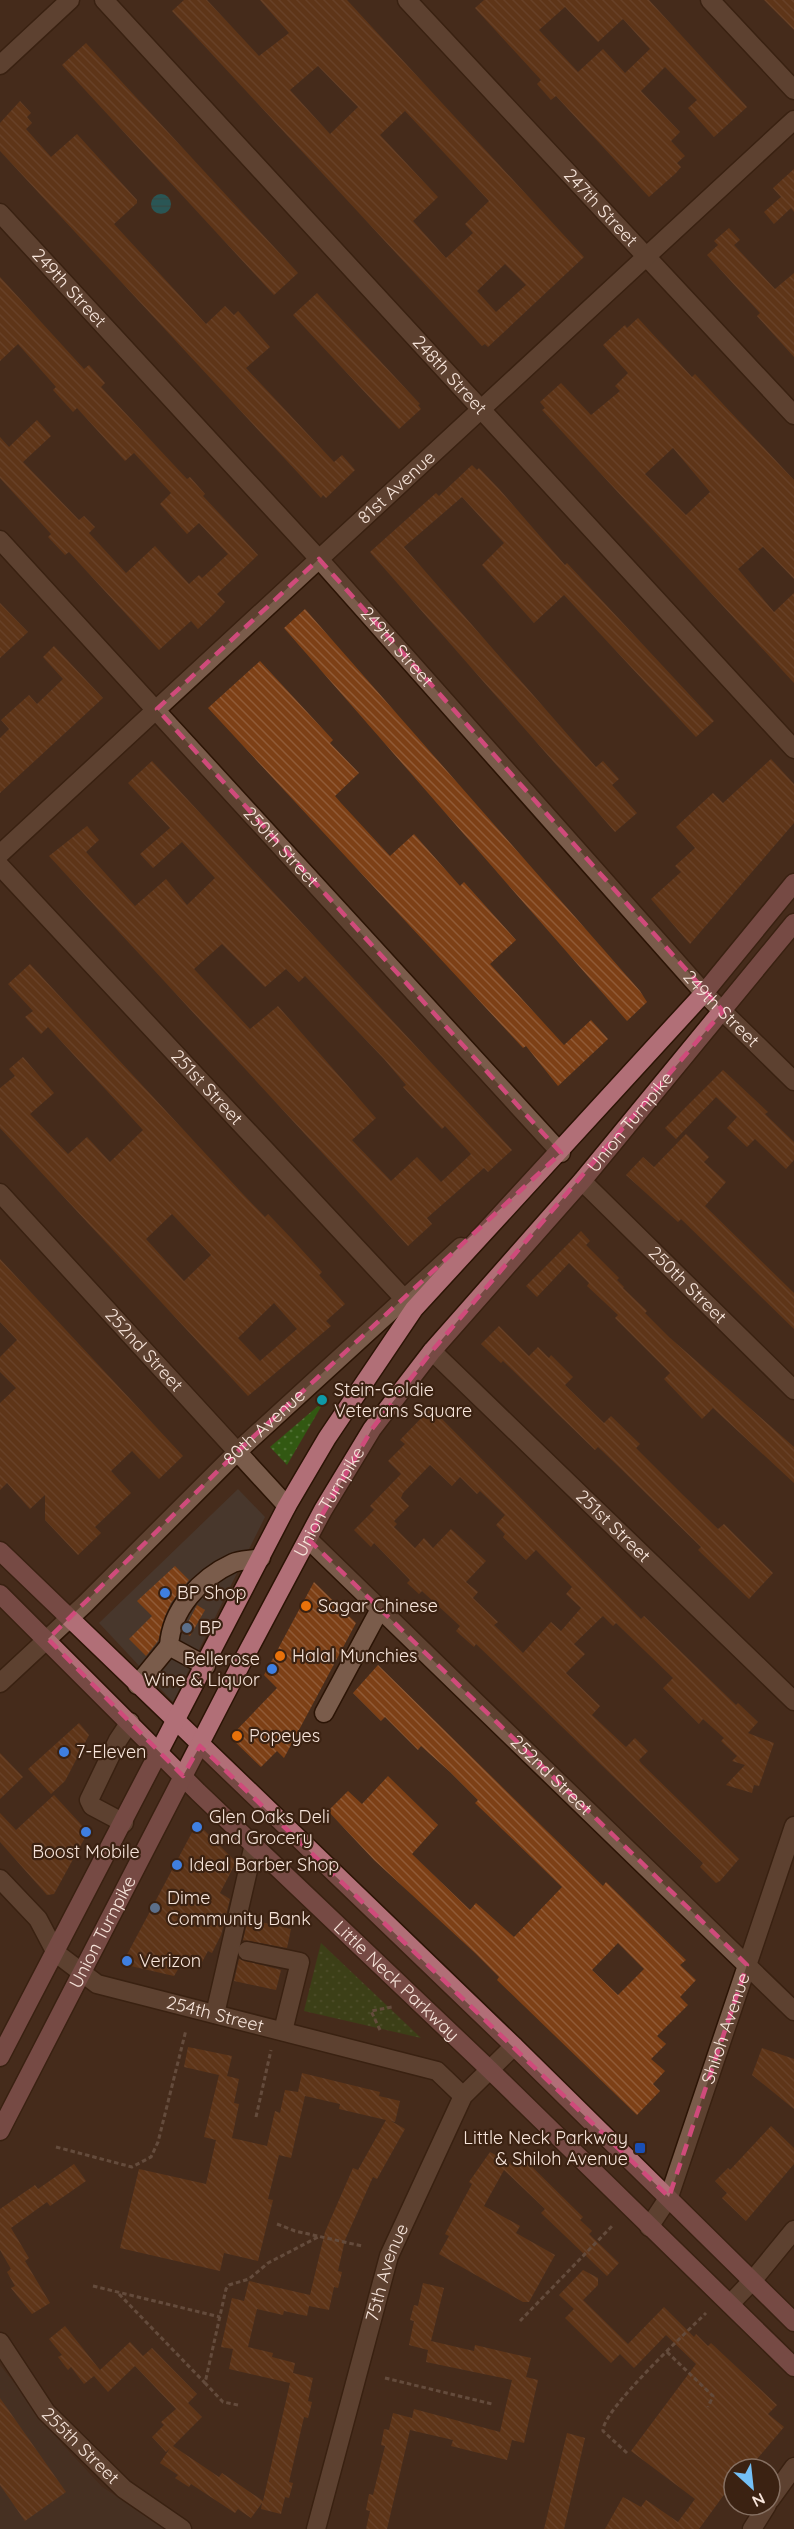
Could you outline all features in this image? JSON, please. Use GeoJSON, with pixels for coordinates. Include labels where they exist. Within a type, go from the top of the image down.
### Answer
{"type":"FeatureCollection","features":[{"type":"Feature","properties":{"kind":"main road","name":"Union Turnpike"},"geometry":{"type":"LineString","coordinates":[[0,2057],[206,1666],[287,1506],[410,1304],[561,1153],[704,993],[794,883]]}},
{"type":"Feature","properties":{"kind":"main road","name":"Union Turnpike"},"geometry":{"type":"LineString","coordinates":[[0,2131],[183,1776],[346,1468],[372,1429],[432,1351],[582,1181],[794,923]]}},
{"type":"Feature","properties":{"kind":"main road","name":"Little Neck Parkway"},"geometry":{"type":"LineString","coordinates":[[0,1551],[514,2046],[794,2322]]}},
{"type":"Feature","properties":{"kind":"main road","name":"Little Neck Parkway"},"geometry":{"type":"LineString","coordinates":[[0,1594],[160,1754],[490,2070],[794,2367]]}},
{"type":"Feature","properties":{"kind":"street"},"geometry":{"type":"LineString","coordinates":[[0,65],[70,0]]}},
{"type":"Feature","properties":{"kind":"street","name":"248th Street"},"geometry":{"type":"LineString","coordinates":[[104,0],[794,749]]}},
{"type":"Feature","properties":{"kind":"street","name":"247th Street"},"geometry":{"type":"LineString","coordinates":[[407,0],[794,415]]}},
{"type":"Feature","properties":{"kind":"street"},"geometry":{"type":"LineString","coordinates":[[710,0],[794,90]]}},
{"type":"Feature","properties":{"kind":"street","name":"81st Avenue"},"geometry":{"type":"LineString","coordinates":[[0,854],[794,120]]}},
{"type":"Feature","properties":{"kind":"street","name":"249th Street"},"geometry":{"type":"LineString","coordinates":[[0,213],[319,559],[704,993],[794,1081]]}},
{"type":"Feature","properties":{"kind":"street","name":"250th Street"},"geometry":{"type":"LineString","coordinates":[[0,540],[561,1153]]}},
{"type":"Feature","properties":{"kind":"street","name":"251st Street"},"geometry":{"type":"LineString","coordinates":[[0,866],[410,1304]]}},
{"type":"Feature","properties":{"kind":"street","name":"250th Street"},"geometry":{"type":"LineString","coordinates":[[582,1181],[794,1390]]}},
{"type":"Feature","properties":{"kind":"street","name":"252nd Street"},"geometry":{"type":"LineString","coordinates":[[0,1193],[287,1506]]}},
{"type":"Feature","properties":{"kind":"street","name":"80th Avenue"},"geometry":{"type":"LineString","coordinates":[[0,1683],[70,1619],[238,1451],[410,1304]]}},
{"type":"Feature","properties":{"kind":"street","name":"251st Street"},"geometry":{"type":"LineString","coordinates":[[432,1351],[794,1701]]}},
{"type":"Feature","properties":{"kind":"street","name":"252nd Street"},"geometry":{"type":"LineString","coordinates":[[308,1539],[794,2011]]}},
{"type":"Feature","properties":{"kind":"street"},"geometry":{"type":"LineString","coordinates":[[137,1684],[169,1646],[170,1632],[183,1603],[203,1583],[234,1562],[261,1558]]}},
{"type":"Feature","properties":{"kind":"street"},"geometry":{"type":"LineString","coordinates":[[324,1713],[380,1609]]}},
{"type":"Feature","properties":{"kind":"street"},"geometry":{"type":"LineString","coordinates":[[169,1646],[206,1666]]}},
{"type":"Feature","properties":{"kind":"street"},"geometry":{"type":"LineString","coordinates":[[124,1823],[92,1806],[89,1800],[118,1740],[130,1722]]}},
{"type":"Feature","properties":{"kind":"street","name":"Shiloh Avenue"},"geometry":{"type":"LineString","coordinates":[[649,2227],[669,2197],[794,1826]]}},
{"type":"Feature","properties":{"kind":"street"},"geometry":{"type":"LineString","coordinates":[[215,2014],[254,1844]]}},
{"type":"Feature","properties":{"kind":"street","name":"254th Street"},"geometry":{"type":"LineString","coordinates":[[0,1879],[38,1919],[56,1953],[96,1984],[437,2071],[463,2096]]}},
{"type":"Feature","properties":{"kind":"street"},"geometry":{"type":"LineString","coordinates":[[247,1951],[300,1962],[283,2031]]}},
{"type":"Feature","properties":{"kind":"street","name":"75th Avenue"},"geometry":{"type":"LineString","coordinates":[[316,2529],[389,2256],[463,2096],[514,2046]]}},
{"type":"Feature","properties":{"kind":"street"},"geometry":{"type":"LineString","coordinates":[[729,2304],[753,2280],[794,2230]]}},
{"type":"Feature","properties":{"kind":"street","name":"255th Street"},"geometry":{"type":"LineString","coordinates":[[0,2342],[46,2412],[124,2488],[182,2529]]}},
{"type":"Feature","properties":{"kind":"street"},"geometry":{"type":"LineString","coordinates":[[782,2484],[794,2467]]}},
{"type":"Feature","properties":{"kind":"path"},"geometry":{"type":"LineString","coordinates":[[380,2030],[371,2011],[392,2007]]}},
{"type":"Feature","properties":{"kind":"path"},"geometry":{"type":"LineString","coordinates":[[56,2147],[132,2167],[152,2157],[186,2030]]}},
{"type":"Feature","properties":{"kind":"path"},"geometry":{"type":"LineString","coordinates":[[256,2117],[271,2050]]}},
{"type":"Feature","properties":{"kind":"path"},"geometry":{"type":"LineString","coordinates":[[277,2224],[362,2246]]}},
{"type":"Feature","properties":{"kind":"path"},"geometry":{"type":"LineString","coordinates":[[520,2321],[614,2224]]}},
{"type":"Feature","properties":{"kind":"path"},"geometry":{"type":"LineString","coordinates":[[205,2383],[226,2289],[230,2284],[249,2278],[268,2262],[320,2236]]}},
{"type":"Feature","properties":{"kind":"path"},"geometry":{"type":"LineString","coordinates":[[93,2286],[220,2317]]}},
{"type":"Feature","properties":{"kind":"path"},"geometry":{"type":"LineString","coordinates":[[118,2292],[223,2402],[238,2405]]}},
{"type":"Feature","properties":{"kind":"path"},"geometry":{"type":"LineString","coordinates":[[627,2453],[603,2431],[603,2424],[624,2396],[706,2313]]}},
{"type":"Feature","properties":{"kind":"path"},"geometry":{"type":"LineString","coordinates":[[667,2352],[713,2396],[708,2407]]}},
{"type":"Feature","properties":{"kind":"path"},"geometry":{"type":"LineString","coordinates":[[385,2378],[492,2404]]}},
{"type":"Feature","properties":{"kind":"highlighted area"},"geometry":{"type":"Polygon","coordinates":[[[319,559],[723,1011],[432,1351],[372,1429],[308,1539],[747,1965],[669,2197],[200,1746],[183,1776],[48,1639],[238,1451],[561,1153],[157,709],[319,559]]]}},
{"type":"Feature","properties":{"kind":"shaded area"},"geometry":{"type":"Polygon","coordinates":[[[238,1489],[265,1517],[173,1702],[99,1623],[238,1489]]]}},
{"type":"Feature","properties":{"kind":"shaded area"},"geometry":{"type":"Polygon","coordinates":[[[0,2365],[63,2445],[102,2487],[168,2529],[0,2529],[0,2365]]]}},
{"type":"Feature","properties":{"kind":"green space"},"geometry":{"type":"Polygon","coordinates":[[[325,1400],[287,1465],[270,1447],[325,1400]]]}},
{"type":"Feature","properties":{"kind":"green space"},"geometry":{"type":"Polygon","coordinates":[[[321,1943],[421,2038],[304,2011],[321,1943]]]}},
{"type":"Feature","properties":{"kind":"water"},"geometry":{"type":"Polygon","coordinates":[[[161,194],[168,197],[171,204],[168,211],[161,214],[154,211],[151,204],[154,197],[161,194]]]}},
{"type":"Feature","properties":{"kind":"building"},"geometry":{"type":"Polygon","coordinates":[[[184,0],[207,0],[259,56],[289,33],[260,0],[347,0],[584,257],[488,347],[485,344],[482,346],[172,11],[184,0]],[[318,66],[290,90],[330,134],[358,107],[318,66]],[[405,111],[380,135],[438,197],[413,221],[446,258],[473,233],[465,224],[489,201],[405,111]],[[505,264],[477,291],[496,312],[526,285],[505,264]]]}},
{"type":"Feature","properties":{"kind":"building"},"geometry":{"type":"Polygon","coordinates":[[[484,0],[649,0],[747,107],[714,137],[688,108],[697,100],[665,67],[641,91],[680,132],[671,141],[685,156],[677,163],[681,167],[676,173],[649,197],[556,96],[551,100],[537,84],[541,80],[475,8],[484,0]],[[565,7],[539,30],[578,72],[603,49],[625,73],[650,49],[623,19],[598,42],[565,7]]]}},
{"type":"Feature","properties":{"kind":"building"},"geometry":{"type":"Polygon","coordinates":[[[764,0],[794,0],[794,30],[764,0]]]}},
{"type":"Feature","properties":{"kind":"building"},"geometry":{"type":"Polygon","coordinates":[[[86,43],[298,273],[274,295],[62,65],[86,43]]]}},
{"type":"Feature","properties":{"kind":"building"},"geometry":{"type":"Polygon","coordinates":[[[20,101],[31,113],[27,117],[32,123],[26,129],[51,157],[77,134],[137,200],[137,203],[114,224],[206,324],[225,306],[234,315],[238,311],[270,347],[246,368],[334,462],[342,455],[355,470],[326,498],[323,495],[321,498],[0,151],[0,123],[20,101]]]}},
{"type":"Feature","properties":{"kind":"building"},"geometry":{"type":"Polygon","coordinates":[[[794,169],[794,212],[791,208],[774,224],[764,212],[781,197],[773,188],[794,169]]]}},
{"type":"Feature","properties":{"kind":"building"},"geometry":{"type":"Polygon","coordinates":[[[729,228],[740,240],[734,245],[775,289],[794,273],[794,357],[757,316],[760,313],[707,255],[718,245],[714,241],[729,228]]]}},
{"type":"Feature","properties":{"kind":"building"},"geometry":{"type":"Polygon","coordinates":[[[0,277],[84,369],[89,365],[105,383],[101,387],[187,479],[190,477],[205,494],[203,496],[258,555],[217,594],[225,602],[215,613],[198,629],[191,621],[159,650],[69,552],[65,555],[48,537],[51,534],[0,478],[0,437],[9,447],[37,420],[51,436],[23,462],[79,520],[84,516],[95,527],[89,533],[126,573],[155,546],[189,584],[199,575],[202,578],[228,554],[199,523],[187,534],[160,504],[171,493],[134,453],[125,461],[77,408],[73,412],[53,390],[56,387],[18,344],[0,361],[0,277]]]}},
{"type":"Feature","properties":{"kind":"building"},"geometry":{"type":"Polygon","coordinates":[[[317,293],[420,404],[418,405],[421,409],[399,429],[293,315],[317,293]]]}},
{"type":"Feature","properties":{"kind":"building"},"geometry":{"type":"Polygon","coordinates":[[[638,318],[692,377],[695,374],[794,480],[794,579],[763,547],[738,569],[774,612],[794,593],[794,683],[542,410],[545,408],[540,402],[561,383],[591,415],[620,391],[615,386],[628,373],[603,345],[625,325],[627,328],[638,318]],[[673,448],[645,474],[686,515],[710,492],[673,448]]]}},
{"type":"Feature","properties":{"kind":"building"},"geometry":{"type":"Polygon","coordinates":[[[472,465],[477,470],[479,468],[500,490],[565,565],[567,563],[714,721],[696,737],[564,595],[534,623],[482,565],[504,543],[462,497],[404,547],[596,767],[603,761],[619,779],[612,785],[637,813],[615,832],[370,552],[436,493],[439,496],[472,465]]]}},
{"type":"Feature","properties":{"kind":"building"},"geometry":{"type":"Polygon","coordinates":[[[0,603],[28,632],[0,658],[0,603]]]}},
{"type":"Feature","properties":{"kind":"building"},"geometry":{"type":"Polygon","coordinates":[[[305,609],[640,991],[647,1002],[627,1021],[284,628],[305,609]]]}},
{"type":"Feature","properties":{"kind":"building"},"geometry":{"type":"Polygon","coordinates":[[[54,646],[103,698],[0,793],[0,738],[9,729],[1,720],[29,695],[37,704],[63,679],[43,657],[54,646]]]}},
{"type":"Feature","properties":{"kind":"building"},"geometry":{"type":"Polygon","coordinates":[[[260,661],[333,740],[330,743],[359,773],[335,796],[341,803],[390,856],[414,834],[460,886],[464,882],[516,940],[490,964],[564,1045],[591,1020],[608,1039],[558,1086],[526,1046],[523,1048],[208,708],[260,661]]]}},
{"type":"Feature","properties":{"kind":"building"},"geometry":{"type":"Polygon","coordinates":[[[771,759],[794,784],[794,823],[690,944],[651,899],[681,872],[675,866],[695,848],[676,827],[713,793],[723,803],[771,759]]]}},
{"type":"Feature","properties":{"kind":"building"},"geometry":{"type":"Polygon","coordinates":[[[152,761],[512,1150],[488,1172],[484,1168],[427,1218],[432,1224],[408,1246],[49,856],[87,826],[99,840],[86,852],[135,906],[166,879],[187,905],[215,878],[182,842],[153,868],[140,854],[170,828],[128,783],[152,761]],[[222,944],[194,969],[250,1029],[278,1006],[376,1118],[352,1140],[391,1181],[417,1157],[441,1182],[471,1154],[445,1126],[442,1129],[403,1087],[406,1085],[384,1059],[305,976],[299,982],[286,969],[265,987],[222,944]]]}},
{"type":"Feature","properties":{"kind":"building"},"geometry":{"type":"Polygon","coordinates":[[[30,964],[241,1192],[265,1217],[268,1214],[291,1238],[322,1272],[319,1275],[345,1304],[326,1321],[331,1326],[248,1396],[0,1128],[0,1088],[15,1076],[9,1069],[23,1057],[54,1093],[30,1114],[68,1154],[87,1137],[110,1162],[143,1130],[48,1027],[41,1034],[25,1017],[33,1011],[8,984],[30,964]],[[172,1214],[146,1239],[184,1281],[211,1255],[172,1214]],[[274,1303],[238,1338],[260,1361],[297,1329],[274,1303]]]}},
{"type":"Feature","properties":{"kind":"building"},"geometry":{"type":"Polygon","coordinates":[[[723,1070],[768,1112],[765,1114],[794,1142],[794,1160],[786,1169],[755,1139],[747,1147],[727,1128],[737,1117],[716,1097],[676,1139],[665,1128],[723,1070]]]}},
{"type":"Feature","properties":{"kind":"building"},"geometry":{"type":"Polygon","coordinates":[[[686,1134],[709,1157],[704,1162],[726,1182],[705,1206],[794,1293],[794,1329],[681,1219],[678,1222],[626,1175],[643,1157],[654,1167],[686,1134]]]}},
{"type":"Feature","properties":{"kind":"building"},"geometry":{"type":"Polygon","coordinates":[[[581,1231],[590,1241],[586,1245],[619,1278],[617,1280],[623,1288],[647,1311],[645,1313],[794,1447],[794,1483],[713,1408],[702,1419],[664,1379],[670,1373],[615,1318],[618,1315],[587,1286],[589,1283],[569,1263],[537,1297],[526,1286],[581,1231]]]}},
{"type":"Feature","properties":{"kind":"building"},"geometry":{"type":"Polygon","coordinates":[[[0,1259],[183,1456],[159,1479],[132,1451],[111,1471],[131,1493],[95,1527],[101,1533],[78,1555],[45,1520],[45,1495],[30,1509],[7,1483],[0,1490],[0,1403],[16,1388],[0,1372],[0,1357],[17,1340],[0,1322],[0,1259]]]}},
{"type":"Feature","properties":{"kind":"building"},"geometry":{"type":"Polygon","coordinates":[[[499,1326],[529,1356],[538,1347],[549,1358],[551,1355],[573,1377],[565,1385],[604,1423],[611,1416],[640,1444],[636,1448],[718,1529],[724,1524],[773,1573],[749,1599],[698,1550],[701,1547],[618,1466],[598,1447],[595,1450],[503,1361],[501,1363],[481,1344],[499,1326]]]}},
{"type":"Feature","properties":{"kind":"building"},"geometry":{"type":"Polygon","coordinates":[[[431,1408],[641,1619],[644,1616],[736,1705],[738,1703],[758,1722],[748,1733],[774,1743],[759,1786],[754,1785],[752,1793],[726,1785],[745,1765],[732,1761],[737,1756],[721,1741],[724,1738],[703,1719],[699,1724],[663,1688],[673,1678],[616,1623],[613,1626],[603,1616],[574,1644],[585,1654],[566,1673],[600,1706],[592,1715],[626,1747],[635,1738],[648,1751],[639,1760],[641,1763],[739,1859],[720,1881],[716,1883],[700,1867],[703,1863],[476,1644],[474,1647],[456,1631],[460,1626],[422,1591],[419,1594],[407,1583],[410,1580],[374,1543],[371,1547],[354,1530],[374,1510],[370,1506],[401,1474],[388,1461],[405,1444],[400,1440],[431,1408]],[[430,1465],[403,1493],[401,1498],[409,1506],[394,1521],[397,1524],[394,1527],[415,1548],[424,1538],[433,1548],[451,1529],[486,1561],[466,1582],[478,1592],[473,1598],[498,1622],[494,1625],[523,1653],[551,1622],[561,1631],[581,1608],[566,1594],[572,1587],[536,1550],[526,1560],[503,1537],[505,1534],[496,1525],[505,1515],[480,1491],[477,1494],[460,1477],[452,1486],[430,1465]]]}},
{"type":"Feature","properties":{"kind":"building","name":"BP Shop"},"geometry":{"type":"Polygon","coordinates":[[[175,1566],[189,1580],[171,1603],[158,1641],[146,1656],[129,1639],[152,1616],[137,1601],[175,1566]]]}},
{"type":"Feature","properties":{"kind":"building"},"geometry":{"type":"Polygon","coordinates":[[[314,1582],[356,1623],[284,1758],[277,1751],[261,1767],[230,1737],[277,1688],[264,1675],[314,1582]]]}},
{"type":"Feature","properties":{"kind":"building"},"geometry":{"type":"Polygon","coordinates":[[[197,1605],[205,1610],[190,1636],[183,1632],[197,1605]]]}},
{"type":"Feature","properties":{"kind":"building"},"geometry":{"type":"Polygon","coordinates":[[[378,1665],[603,1886],[606,1882],[686,1960],[680,1965],[696,1980],[680,1997],[688,2005],[657,2036],[666,2044],[651,2059],[665,2071],[653,2084],[660,2091],[637,2115],[497,1980],[499,1977],[475,1953],[374,1860],[328,1811],[348,1791],[362,1804],[388,1776],[438,1825],[412,1854],[470,1910],[476,1903],[514,1937],[562,1887],[475,1803],[478,1800],[450,1772],[421,1746],[418,1750],[385,1717],[381,1721],[353,1693],[378,1665]],[[618,1943],[592,1970],[618,1995],[644,1969],[618,1943]]]}},
{"type":"Feature","properties":{"kind":"building","name":"7-Eleven"},"geometry":{"type":"Polygon","coordinates":[[[79,1723],[89,1735],[65,1781],[51,1794],[28,1769],[79,1723]]]}},
{"type":"Feature","properties":{"kind":"building"},"geometry":{"type":"Polygon","coordinates":[[[0,1753],[23,1777],[0,1799],[0,1753]]]}},
{"type":"Feature","properties":{"kind":"building"},"geometry":{"type":"Polygon","coordinates":[[[54,1795],[88,1832],[54,1894],[47,1895],[0,1842],[0,1813],[16,1830],[54,1795]]]}},
{"type":"Feature","properties":{"kind":"building"},"geometry":{"type":"Polygon","coordinates":[[[197,1823],[236,1862],[220,1893],[230,1899],[221,1935],[212,1953],[208,1951],[201,1964],[186,1956],[174,1976],[122,1964],[197,1823]]]}},
{"type":"Feature","properties":{"kind":"building"},"geometry":{"type":"Polygon","coordinates":[[[248,1919],[291,1929],[287,1948],[243,1940],[248,1919]]]}},
{"type":"Feature","properties":{"kind":"building"},"geometry":{"type":"Polygon","coordinates":[[[239,1959],[281,1970],[276,1990],[234,1981],[239,1959]]]}},
{"type":"Feature","properties":{"kind":"building"},"geometry":{"type":"Polygon","coordinates":[[[188,2047],[232,2056],[227,2076],[239,2079],[234,2103],[239,2104],[232,2138],[267,2146],[275,2111],[280,2113],[285,2090],[298,2092],[302,2073],[380,2092],[379,2096],[400,2101],[395,2122],[391,2121],[405,2129],[377,2179],[373,2177],[345,2240],[338,2271],[342,2272],[338,2288],[334,2287],[329,2310],[309,2306],[307,2316],[284,2311],[283,2315],[257,2309],[248,2347],[273,2353],[272,2357],[295,2363],[293,2373],[313,2378],[308,2401],[312,2402],[308,2418],[304,2417],[289,2482],[293,2483],[289,2498],[285,2497],[281,2514],[261,2509],[262,2503],[251,2518],[238,2509],[235,2513],[191,2484],[189,2487],[175,2478],[178,2475],[160,2463],[170,2448],[166,2452],[152,2437],[164,2425],[161,2422],[176,2409],[135,2366],[108,2392],[94,2376],[84,2384],[71,2367],[68,2370],[58,2357],[62,2355],[49,2339],[65,2326],[100,2370],[130,2342],[143,2356],[152,2348],[197,2394],[188,2403],[202,2417],[173,2446],[219,2477],[222,2473],[263,2501],[290,2383],[229,2369],[233,2349],[221,2347],[232,2298],[244,2301],[249,2281],[310,2295],[325,2232],[353,2168],[358,2170],[386,2120],[339,2109],[340,2104],[305,2096],[291,2158],[279,2155],[268,2199],[273,2200],[258,2261],[224,2253],[220,2271],[120,2248],[139,2169],[206,2184],[216,2140],[204,2137],[219,2075],[184,2067],[188,2047]]]}},
{"type":"Feature","properties":{"kind":"building"},"geometry":{"type":"Polygon","coordinates":[[[762,2048],[794,2059],[794,2109],[752,2075],[762,2048]]]}},
{"type":"Feature","properties":{"kind":"building"},"geometry":{"type":"Polygon","coordinates":[[[771,2126],[794,2148],[794,2164],[746,2221],[722,2198],[727,2193],[715,2181],[728,2168],[730,2170],[771,2126]]]}},
{"type":"Feature","properties":{"kind":"building"},"geometry":{"type":"Polygon","coordinates":[[[490,2152],[509,2162],[505,2168],[519,2154],[583,2217],[580,2220],[592,2231],[589,2234],[619,2263],[607,2276],[541,2213],[545,2209],[504,2170],[484,2206],[520,2226],[516,2233],[555,2255],[529,2302],[523,2302],[439,2254],[449,2236],[445,2234],[472,2184],[469,2182],[490,2152]]]}},
{"type":"Feature","properties":{"kind":"building"},"geometry":{"type":"Polygon","coordinates":[[[74,2164],[86,2181],[50,2206],[47,2202],[11,2228],[29,2258],[25,2261],[50,2303],[32,2314],[11,2288],[15,2286],[7,2272],[11,2269],[0,2250],[0,2209],[35,2185],[38,2189],[74,2164]]]}},
{"type":"Feature","properties":{"kind":"building"},"geometry":{"type":"Polygon","coordinates":[[[583,2270],[598,2278],[598,2285],[583,2300],[628,2344],[664,2307],[694,2337],[696,2334],[708,2346],[711,2343],[777,2405],[768,2414],[784,2427],[759,2457],[722,2457],[722,2497],[699,2529],[605,2529],[623,2497],[641,2507],[646,2500],[678,2522],[695,2499],[631,2451],[696,2364],[666,2335],[634,2368],[620,2354],[611,2363],[565,2318],[574,2309],[559,2295],[583,2270]]]}},
{"type":"Feature","properties":{"kind":"building"},"geometry":{"type":"Polygon","coordinates":[[[423,2283],[444,2288],[431,2341],[474,2351],[475,2345],[531,2358],[526,2377],[538,2380],[524,2443],[512,2440],[507,2460],[451,2446],[453,2440],[410,2430],[387,2529],[366,2529],[370,2511],[366,2510],[369,2494],[373,2495],[385,2446],[381,2445],[384,2429],[389,2430],[393,2413],[412,2418],[414,2409],[500,2432],[512,2380],[426,2362],[428,2350],[409,2345],[414,2321],[410,2320],[414,2305],[418,2306],[423,2283]]]}},
{"type":"Feature","properties":{"kind":"building"},"geometry":{"type":"Polygon","coordinates":[[[0,2398],[66,2492],[25,2521],[0,2485],[0,2398]]]}},
{"type":"Feature","properties":{"kind":"building"},"geometry":{"type":"Polygon","coordinates":[[[567,2433],[585,2438],[564,2529],[544,2529],[567,2433]]]}},
{"type":"Feature","properties":{"kind":"place","name":"Stein-Goldie Veterans Square"},"geometry":{"type":"Point","coordinates":[322,1400]}},
{"type":"Feature","properties":{"kind":"place","name":"BP Shop"},"geometry":{"type":"Point","coordinates":[165,1593]}},
{"type":"Feature","properties":{"kind":"place","name":"Sagar Chinese"},"geometry":{"type":"Point","coordinates":[306,1606]}},
{"type":"Feature","properties":{"kind":"place","name":"BP"},"geometry":{"type":"Point","coordinates":[187,1628]}},
{"type":"Feature","properties":{"kind":"place","name":"Halal Munchies"},"geometry":{"type":"Point","coordinates":[280,1656]}},
{"type":"Feature","properties":{"kind":"place","name":"Bellerose Wine & Liquor"},"geometry":{"type":"Point","coordinates":[272,1669]}},
{"type":"Feature","properties":{"kind":"place","name":"Popeyes"},"geometry":{"type":"Point","coordinates":[237,1736]}},
{"type":"Feature","properties":{"kind":"place","name":"7-Eleven"},"geometry":{"type":"Point","coordinates":[64,1752]}},
{"type":"Feature","properties":{"kind":"place","name":"Glen Oaks Deli and Grocery"},"geometry":{"type":"Point","coordinates":[197,1827]}},
{"type":"Feature","properties":{"kind":"place","name":"Boost Mobile"},"geometry":{"type":"Point","coordinates":[86,1832]}},
{"type":"Feature","properties":{"kind":"place","name":"Ideal Barber Shop"},"geometry":{"type":"Point","coordinates":[177,1865]}},
{"type":"Feature","properties":{"kind":"place","name":"Dime Community Bank"},"geometry":{"type":"Point","coordinates":[155,1908]}},
{"type":"Feature","properties":{"kind":"place","name":"Verizon"},"geometry":{"type":"Point","coordinates":[127,1961]}},
{"type":"Feature","properties":{"kind":"place","name":"Little Neck Parkway & Shiloh Avenue"},"geometry":{"type":"Point","coordinates":[640,2148]}}]}
